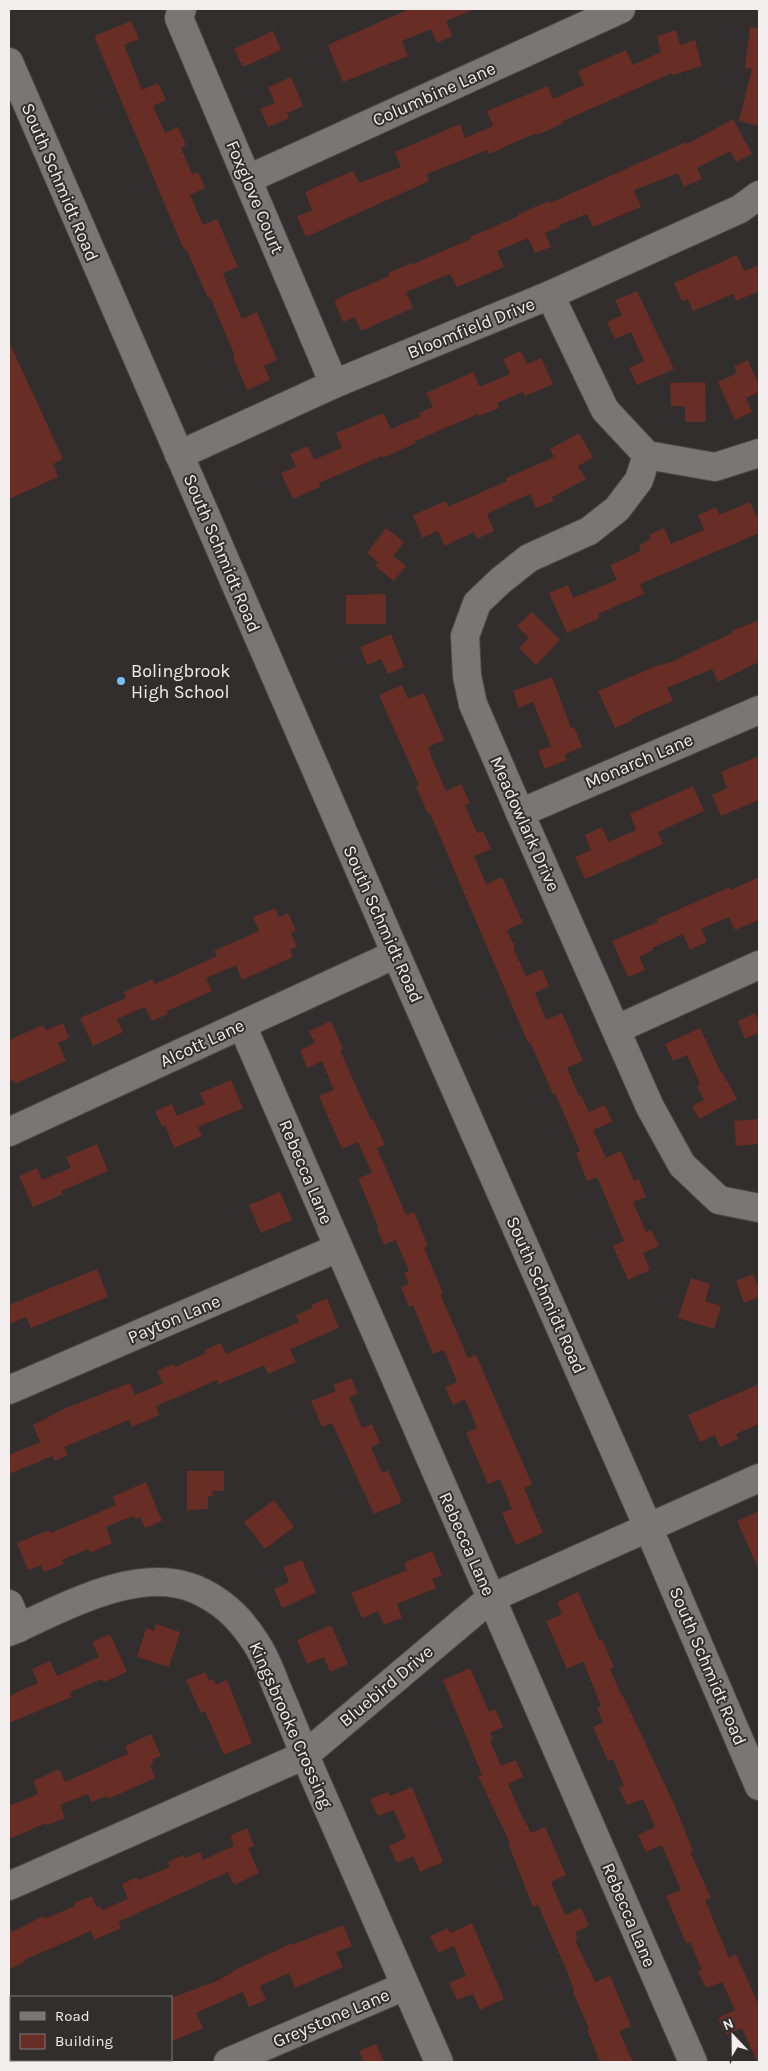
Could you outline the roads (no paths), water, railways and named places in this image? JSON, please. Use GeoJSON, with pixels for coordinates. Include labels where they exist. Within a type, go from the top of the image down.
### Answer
{"type":"FeatureCollection","features":[{"type":"Feature","properties":{"kind":"street","name":"Foxglove Court"},"geometry":{"type":"LineString","coordinates":[[182,9],[179,18],[334,384]]}},
{"type":"Feature","properties":{"kind":"street","name":"Columbine Lane"},"geometry":{"type":"LineString","coordinates":[[248,178],[621,9]]}},
{"type":"Feature","properties":{"kind":"street","name":"South Schmidt Road"},"geometry":{"type":"LineString","coordinates":[[9,62],[396,954],[648,1526],[759,1786]]}},
{"type":"Feature","properties":{"kind":"street","name":"Bloomfield Drive"},"geometry":{"type":"LineString","coordinates":[[179,455],[334,384],[550,295],[740,209],[759,195]]}},
{"type":"Feature","properties":{"kind":"street"},"geometry":{"type":"LineString","coordinates":[[550,295],[605,410],[647,455],[715,467],[759,453]]}},
{"type":"Feature","properties":{"kind":"street","name":"Meadowlark Drive"},"geometry":{"type":"LineString","coordinates":[[647,455],[638,480],[617,509],[589,530],[530,558],[500,581],[477,603],[465,636],[467,676],[473,704],[650,1107],[682,1165],[719,1200],[759,1208]]}},
{"type":"Feature","properties":{"kind":"street","name":"Monarch Lane"},"geometry":{"type":"LineString","coordinates":[[520,812],[759,710]]}},
{"type":"Feature","properties":{"kind":"street","name":"Alcott Lane"},"geometry":{"type":"LineString","coordinates":[[9,1132],[396,954]]}},
{"type":"Feature","properties":{"kind":"street"},"geometry":{"type":"LineString","coordinates":[[617,1029],[759,965]]}},
{"type":"Feature","properties":{"kind":"street","name":"Rebecca Lane"},"geometry":{"type":"LineString","coordinates":[[242,1025],[693,2062]]}},
{"type":"Feature","properties":{"kind":"street","name":"Payton Lane"},"geometry":{"type":"LineString","coordinates":[[9,1390],[338,1248]]}},
{"type":"Feature","properties":{"kind":"street","name":"Bluebird Drive"},"geometry":{"type":"LineString","coordinates":[[9,1886],[304,1755],[491,1598],[648,1526],[759,1478]]}},
{"type":"Feature","properties":{"kind":"street","name":"Kingsbrooke Crossing"},"geometry":{"type":"LineString","coordinates":[[12,1621],[118,1587],[166,1583],[194,1589],[222,1604],[239,1619],[266,1660],[304,1755],[439,2062]]}},
{"type":"Feature","properties":{"kind":"street","name":"Greystone Lane"},"geometry":{"type":"LineString","coordinates":[[228,2062],[405,1986]]}},
{"type":"Feature","properties":{"kind":"place","name":"Bolingbrook High School"},"geometry":{"type":"Point","coordinates":[121,681]}}]}
